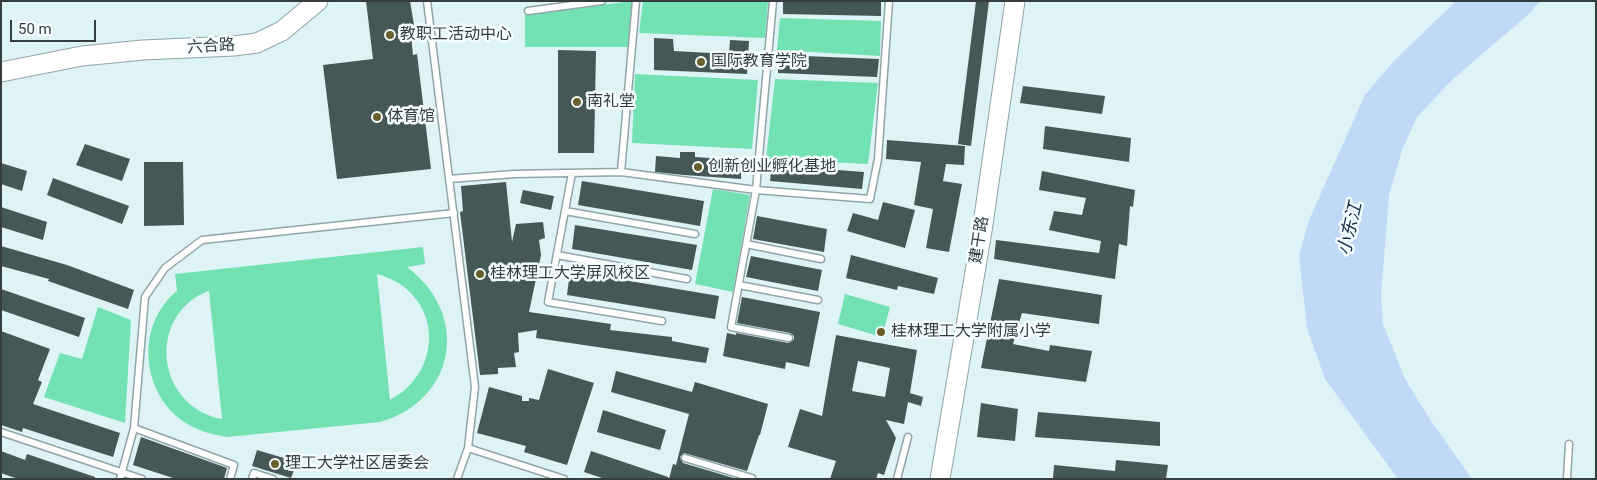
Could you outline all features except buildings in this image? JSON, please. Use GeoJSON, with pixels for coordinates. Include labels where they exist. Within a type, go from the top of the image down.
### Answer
{"type":"FeatureCollection","features":[{"type":"Feature","properties":{"kind":"main road","name":"六合路"},"geometry":{"type":"LineString","coordinates":[[1,72],[82,56],[257,43],[282,31],[318,1]]}},
{"type":"Feature","properties":{"kind":"main road","name":"建干路"},"geometry":{"type":"LineString","coordinates":[[940,479],[982,231],[1015,1]]}},
{"type":"Feature","properties":{"kind":"lane"},"geometry":{"type":"LineString","coordinates":[[427,1],[475,387],[468,448],[457,479]]}},
{"type":"Feature","properties":{"kind":"lane"},"geometry":{"type":"LineString","coordinates":[[528,11],[602,1]]}},
{"type":"Feature","properties":{"kind":"lane"},"geometry":{"type":"LineString","coordinates":[[621,172],[636,1]]}},
{"type":"Feature","properties":{"kind":"lane"},"geometry":{"type":"LineString","coordinates":[[773,1],[756,190],[731,327],[789,338]]}},
{"type":"Feature","properties":{"kind":"lane"},"geometry":{"type":"LineString","coordinates":[[449,179],[514,174],[621,172],[756,190],[870,199],[878,159],[889,1]]}},
{"type":"Feature","properties":{"kind":"lane"},"geometry":{"type":"LineString","coordinates":[[572,173],[548,302],[662,321]]}},
{"type":"Feature","properties":{"kind":"lane"},"geometry":{"type":"LineString","coordinates":[[565,211],[695,234]]}},
{"type":"Feature","properties":{"kind":"lane"},"geometry":{"type":"LineString","coordinates":[[120,475],[134,428],[145,297],[165,268],[202,240],[454,213]]}},
{"type":"Feature","properties":{"kind":"lane"},"geometry":{"type":"LineString","coordinates":[[746,244],[821,259]]}},
{"type":"Feature","properties":{"kind":"lane"},"geometry":{"type":"LineString","coordinates":[[557,256],[687,279]]}},
{"type":"Feature","properties":{"kind":"lane"},"geometry":{"type":"LineString","coordinates":[[739,285],[818,300]]}},
{"type":"Feature","properties":{"kind":"lane"},"geometry":{"type":"LineString","coordinates":[[134,428],[234,465],[230,479]]}},
{"type":"Feature","properties":{"kind":"lane"},"geometry":{"type":"LineString","coordinates":[[1,432],[120,475],[142,479]]}},
{"type":"Feature","properties":{"kind":"lane"},"geometry":{"type":"LineString","coordinates":[[897,479],[908,436]]}},
{"type":"Feature","properties":{"kind":"lane"},"geometry":{"type":"LineString","coordinates":[[1567,479],[1569,444]]}},
{"type":"Feature","properties":{"kind":"lane"},"geometry":{"type":"LineString","coordinates":[[468,448],[564,479]]}},
{"type":"Feature","properties":{"kind":"lane"},"geometry":{"type":"LineString","coordinates":[[685,458],[752,479]]}},
{"type":"Feature","properties":{"kind":"lane"},"geometry":{"type":"LineString","coordinates":[[252,479],[254,473],[273,479]]}},
{"type":"Feature","properties":{"kind":"green space"},"geometry":{"type":"Polygon","coordinates":[[[632,1],[628,47],[525,47],[525,15],[632,1]]]}},
{"type":"Feature","properties":{"kind":"green space"},"geometry":{"type":"Polygon","coordinates":[[[643,1],[768,1],[765,38],[639,33],[643,1]]]}},
{"type":"Feature","properties":{"kind":"green space"},"geometry":{"type":"Polygon","coordinates":[[[780,18],[881,21],[880,56],[777,50],[780,18]]]}},
{"type":"Feature","properties":{"kind":"green space"},"geometry":{"type":"Polygon","coordinates":[[[635,74],[758,80],[752,149],[632,143],[635,74]]]}},
{"type":"Feature","properties":{"kind":"green space"},"geometry":{"type":"Polygon","coordinates":[[[775,79],[878,83],[868,164],[766,159],[775,79]]]}},
{"type":"Feature","properties":{"kind":"green space"},"geometry":{"type":"Polygon","coordinates":[[[713,189],[750,195],[733,292],[695,284],[713,189]]]}},
{"type":"Feature","properties":{"kind":"green space"},"geometry":{"type":"Polygon","coordinates":[[[423,247],[425,264],[407,267],[427,286],[440,308],[446,331],[446,354],[439,376],[426,395],[406,411],[380,422],[227,437],[202,431],[185,423],[167,406],[157,390],[151,373],[148,355],[150,337],[155,320],[164,304],[177,291],[175,274],[423,247]],[[377,274],[390,400],[408,386],[421,370],[428,351],[429,332],[424,313],[414,296],[398,283],[377,274]],[[209,291],[198,296],[183,308],[173,324],[167,341],[167,358],[170,375],[178,390],[189,403],[204,413],[222,419],[209,291]]]}},
{"type":"Feature","properties":{"kind":"green space"},"geometry":{"type":"Polygon","coordinates":[[[845,294],[890,307],[882,337],[838,324],[845,294]]]}},
{"type":"Feature","properties":{"kind":"green space"},"geometry":{"type":"Polygon","coordinates":[[[98,307],[131,320],[125,423],[44,397],[60,353],[82,359],[98,307]]]}},
{"type":"Feature","properties":{"kind":"water","name":"小东江"},"geometry":{"type":"Polygon","coordinates":[[[1456,1],[1540,1],[1530,13],[1453,79],[1417,117],[1402,150],[1389,195],[1381,295],[1383,324],[1405,379],[1429,418],[1472,479],[1398,479],[1325,379],[1307,328],[1299,256],[1309,220],[1365,95],[1393,62],[1456,1]]]}},
{"type":"Feature","properties":{"kind":"place","name":"教职工活动中心"},"geometry":{"type":"Point","coordinates":[390,35]}},
{"type":"Feature","properties":{"kind":"place","name":"国际教育学院"},"geometry":{"type":"Point","coordinates":[701,62]}},
{"type":"Feature","properties":{"kind":"place","name":"南礼堂"},"geometry":{"type":"Point","coordinates":[577,102]}},
{"type":"Feature","properties":{"kind":"place","name":"体育馆"},"geometry":{"type":"Point","coordinates":[377,117]}},
{"type":"Feature","properties":{"kind":"place","name":"创新创业孵化基地"},"geometry":{"type":"Point","coordinates":[698,167]}},
{"type":"Feature","properties":{"kind":"place","name":"桂林理工大学屏风校区"},"geometry":{"type":"Point","coordinates":[480,274]}},
{"type":"Feature","properties":{"kind":"place","name":"桂林理工大学附属小学"},"geometry":{"type":"Point","coordinates":[881,332]}},
{"type":"Feature","properties":{"kind":"place","name":"理工大学社区居委会"},"geometry":{"type":"Point","coordinates":[275,464]}}]}
